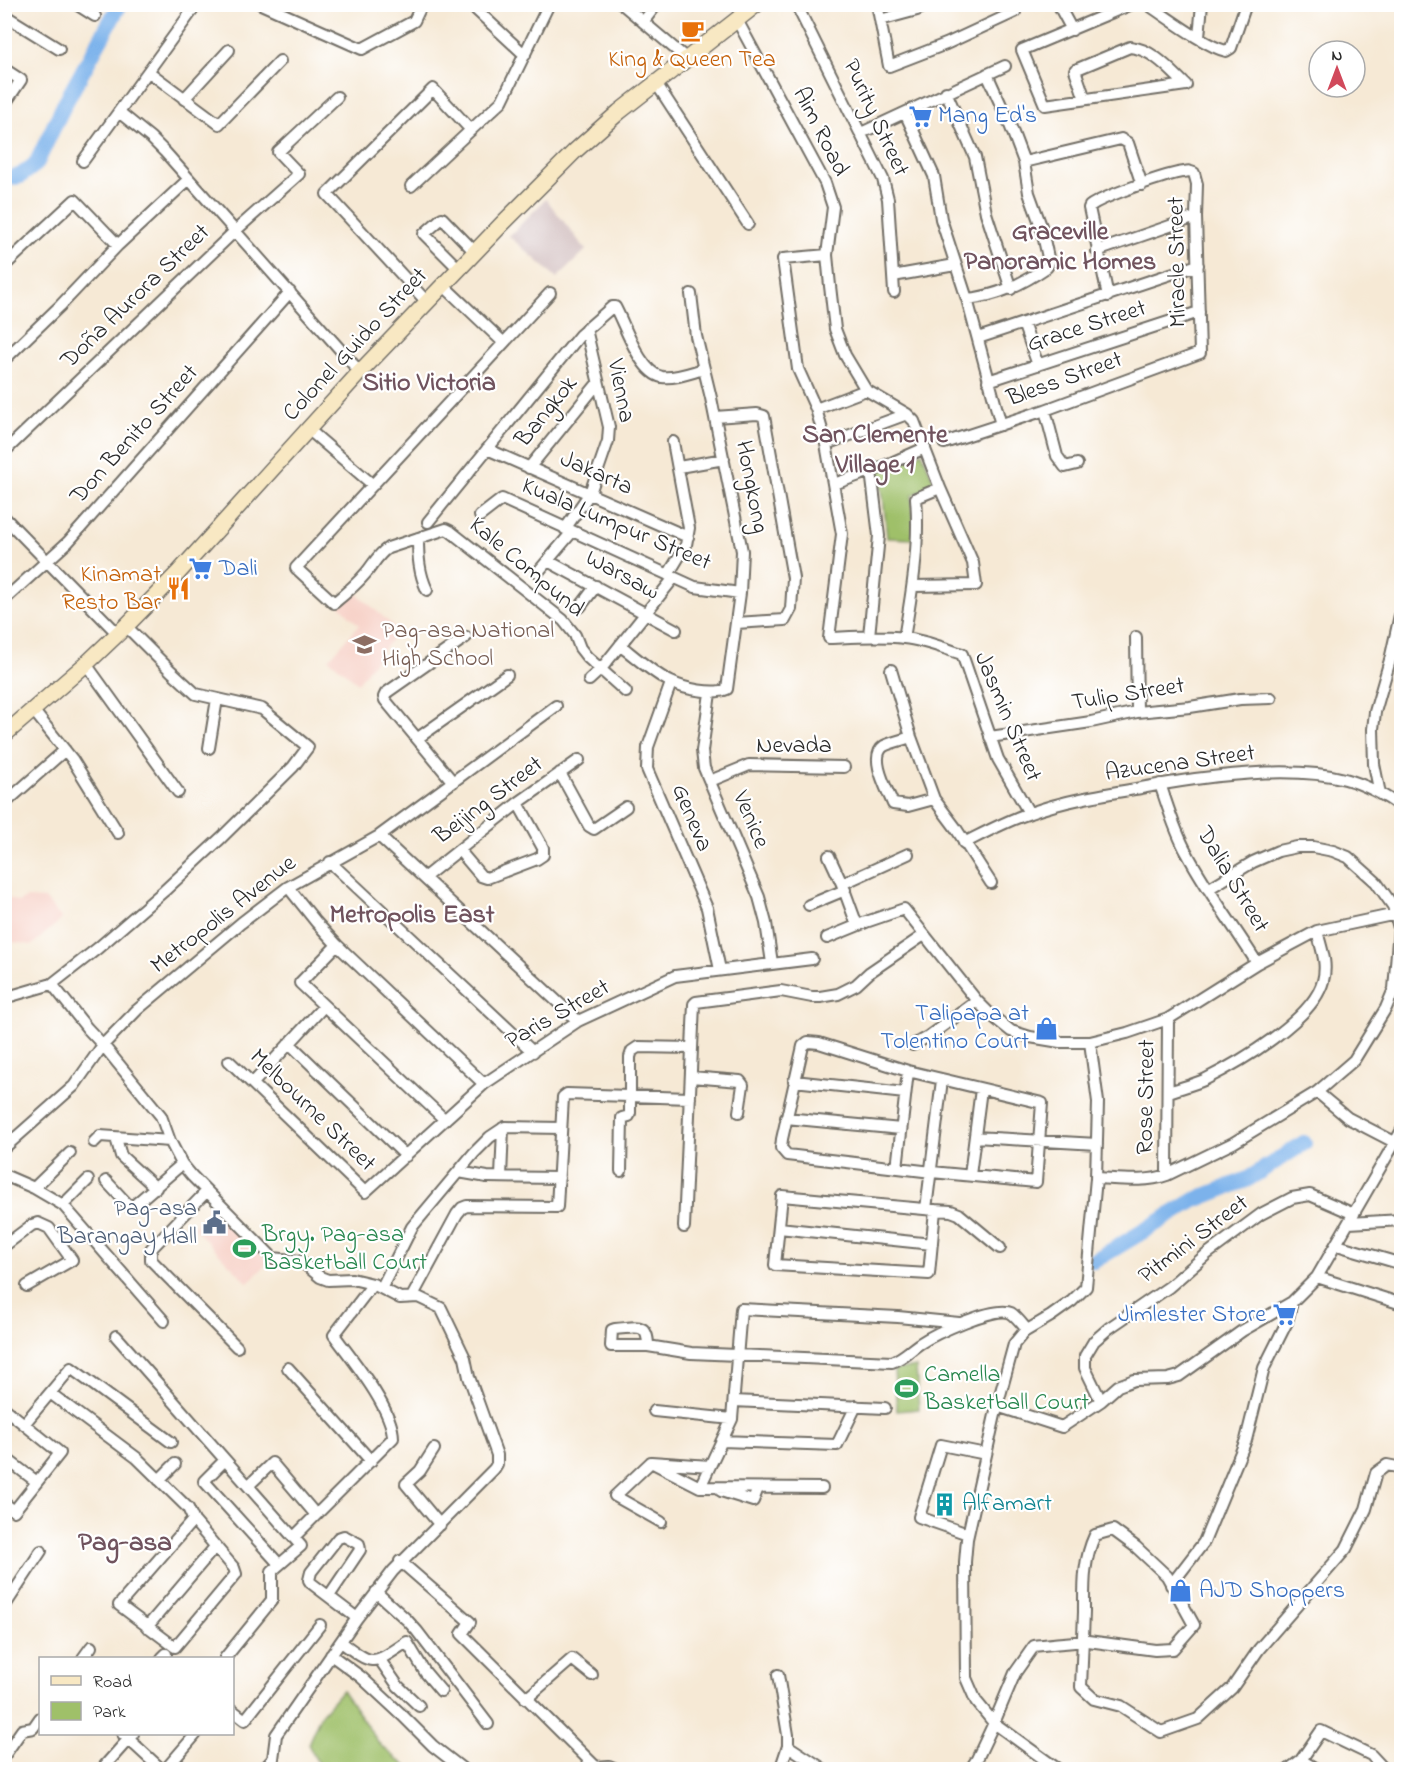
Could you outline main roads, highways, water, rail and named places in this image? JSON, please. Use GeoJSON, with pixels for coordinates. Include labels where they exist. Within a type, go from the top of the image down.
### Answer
{"type":"FeatureCollection","features":[{"type":"Feature","properties":{"kind":"waterway"},"geometry":{"type":"LineString","coordinates":[[4,179],[20,176],[36,164],[65,103],[120,4]]}},
{"type":"Feature","properties":{"kind":"waterway"},"geometry":{"type":"LineString","coordinates":[[1094,1261],[1195,1200],[1248,1179],[1304,1143]]}},
{"type":"Feature","properties":{"kind":"place","name":"King & Queen Tea"},"geometry":{"type":"Point","coordinates":[692,30]}},
{"type":"Feature","properties":{"kind":"place","name":"Mang Ed's"},"geometry":{"type":"Point","coordinates":[920,116]}},
{"type":"Feature","properties":{"kind":"place","name":"Dali"},"geometry":{"type":"Point","coordinates":[201,569]}},
{"type":"Feature","properties":{"kind":"place","name":"Kinamat Resto Bar"},"geometry":{"type":"Point","coordinates":[179,589]}},
{"type":"Feature","properties":{"kind":"place","name":"Pag-asa National High School"},"geometry":{"type":"Point","coordinates":[364,645]}},
{"type":"Feature","properties":{"kind":"place","name":"Talipapa at Tolentino Court"},"geometry":{"type":"Point","coordinates":[1047,1028]}},
{"type":"Feature","properties":{"kind":"place","name":"Pag-asa Barangay Hall"},"geometry":{"type":"Point","coordinates":[215,1223]}},
{"type":"Feature","properties":{"kind":"place","name":"Brgy. Pag-asa Basketball Court"},"geometry":{"type":"Point","coordinates":[244,1249]}},
{"type":"Feature","properties":{"kind":"place","name":"Jimlester Store"},"geometry":{"type":"Point","coordinates":[1284,1315]}},
{"type":"Feature","properties":{"kind":"place","name":"Camella Basketball Court"},"geometry":{"type":"Point","coordinates":[906,1389]}},
{"type":"Feature","properties":{"kind":"place","name":"Alfamart"},"geometry":{"type":"Point","coordinates":[944,1504]}},
{"type":"Feature","properties":{"kind":"place","name":"AJD Shoppers"},"geometry":{"type":"Point","coordinates":[1181,1591]}},
{"type":"Feature","properties":{"kind":"district","name":"Graceville Panoramic Homes"},"geometry":{"type":"Point","coordinates":[1060,248]}},
{"type":"Feature","properties":{"kind":"district","name":"Sitio Victoria"},"geometry":{"type":"Point","coordinates":[429,384]}},
{"type":"Feature","properties":{"kind":"district","name":"San Clemente Village 1"},"geometry":{"type":"Point","coordinates":[875,451]}},
{"type":"Feature","properties":{"kind":"district","name":"Metropolis East"},"geometry":{"type":"Point","coordinates":[412,916]}},
{"type":"Feature","properties":{"kind":"district","name":"Pag-asa"},"geometry":{"type":"Point","coordinates":[125,1543]}}]}
